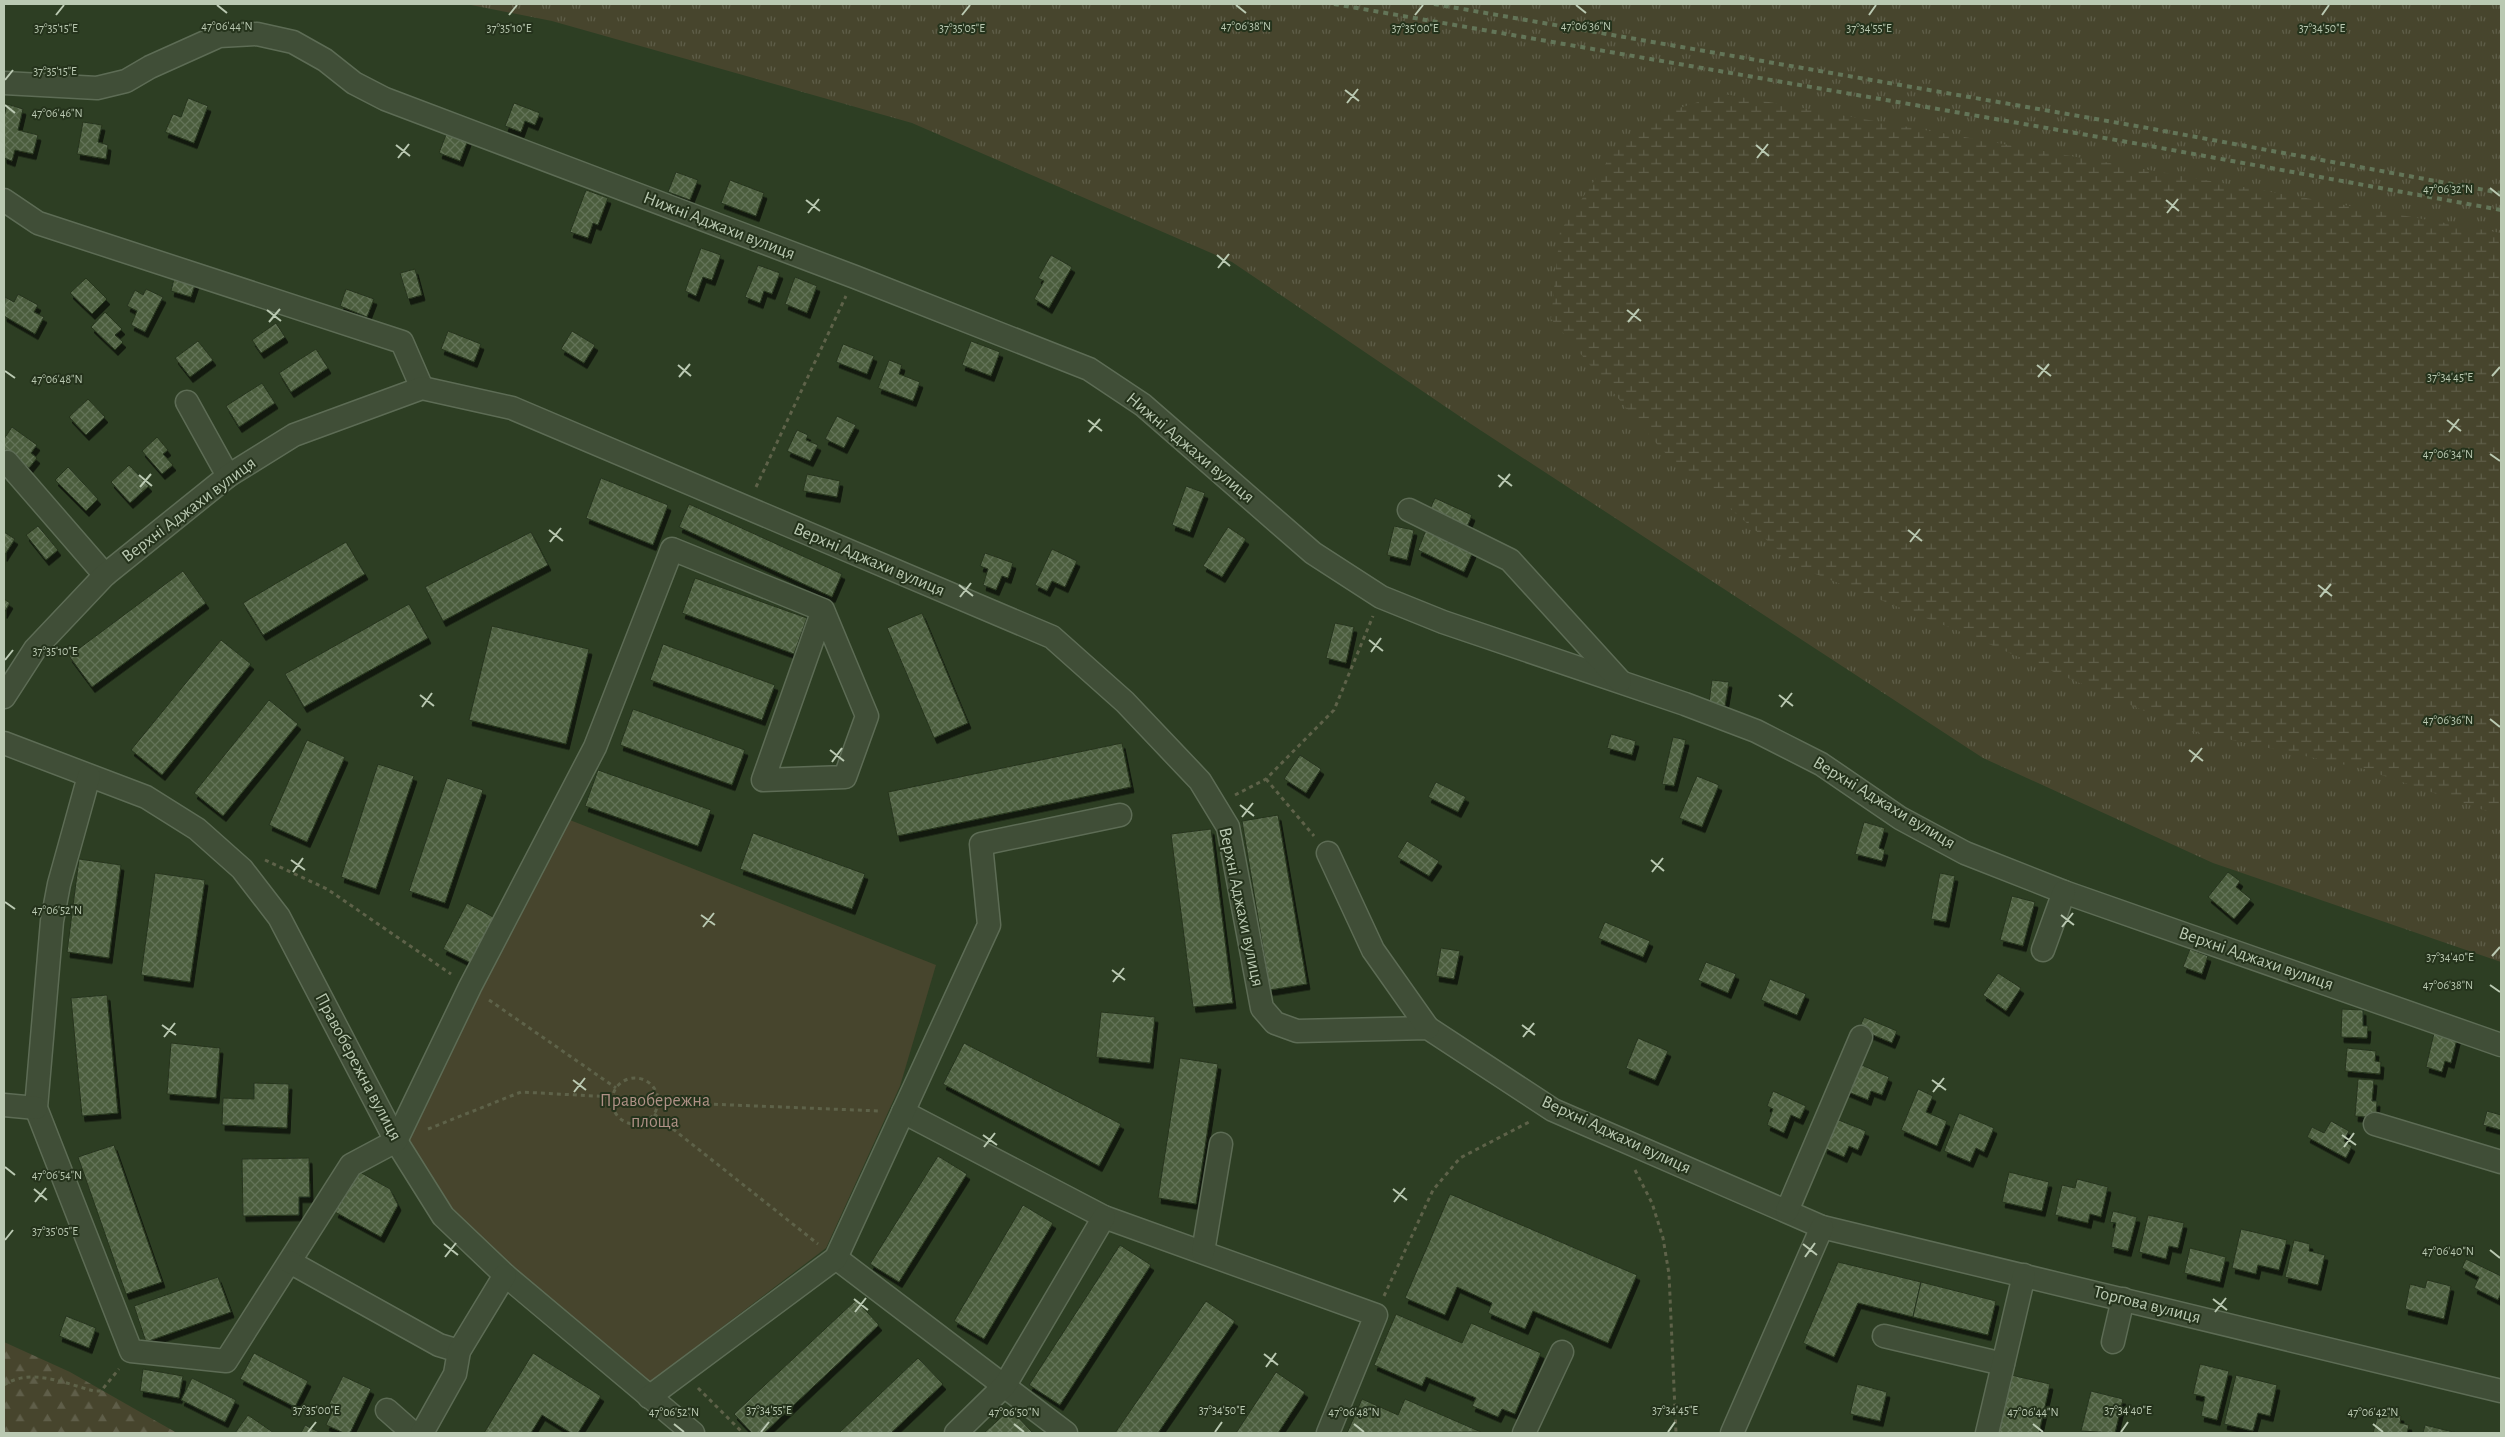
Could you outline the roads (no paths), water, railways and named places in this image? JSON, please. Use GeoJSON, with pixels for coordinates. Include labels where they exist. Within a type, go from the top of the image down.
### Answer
{"type":"FeatureCollection","features":[{"type":"Feature","properties":{"kind":"street","name":"Нижні Аджахи вулиця"},"geometry":{"type":"LineString","coordinates":[[4,83],[97,88],[126,81],[150,67],[219,36],[257,34],[293,42],[325,60],[354,83],[385,99],[1089,369],[1143,405],[1313,553],[1381,597]]}},
{"type":"Feature","properties":{"kind":"street"},"geometry":{"type":"LineString","coordinates":[[4,200],[38,224],[402,342],[422,388]]}},
{"type":"Feature","properties":{"kind":"street","name":"Верхні Аджахи вулиця"},"geometry":{"type":"LineString","coordinates":[[4,697],[35,649],[105,575],[228,476],[294,435],[422,388],[512,408],[1052,637],[1125,702],[1200,781],[1216,805],[1228,827],[1262,1008],[1275,1023],[1297,1031],[1428,1028],[1553,1110],[1822,1226]]}},
{"type":"Feature","properties":{"kind":"street"},"geometry":{"type":"LineString","coordinates":[[187,402],[228,476]]}},
{"type":"Feature","properties":{"kind":"street"},"geometry":{"type":"LineString","coordinates":[[7,462],[105,575]]}},
{"type":"Feature","properties":{"kind":"street"},"geometry":{"type":"LineString","coordinates":[[1409,510],[1510,560],[1622,683]]}},
{"type":"Feature","properties":{"kind":"street"},"geometry":{"type":"LineString","coordinates":[[89,776],[59,884],[52,921],[36,1108],[131,1351],[226,1361],[351,1165],[396,1141],[470,987],[596,747],[672,549],[823,610],[867,716],[845,777],[762,780],[823,610]]}},
{"type":"Feature","properties":{"kind":"street","name":"Верхні Аджахи вулиця"},"geometry":{"type":"LineString","coordinates":[[1381,597],[1443,622],[1756,731],[1821,764],[1900,818],[1965,853],[2064,892],[2501,1045]]}},
{"type":"Feature","properties":{"kind":"street","name":"Правобережна вулиця"},"geometry":{"type":"LineString","coordinates":[[4,743],[146,797],[197,829],[242,869],[279,917],[396,1141],[443,1216],[505,1275],[693,1433]]}},
{"type":"Feature","properties":{"kind":"street"},"geometry":{"type":"LineString","coordinates":[[649,1397],[836,1258],[989,925],[981,844],[1120,815]]}},
{"type":"Feature","properties":{"kind":"street"},"geometry":{"type":"LineString","coordinates":[[1328,853],[1373,950],[1428,1028]]}},
{"type":"Feature","properties":{"kind":"street"},"geometry":{"type":"LineString","coordinates":[[2043,950],[2064,892]]}},
{"type":"Feature","properties":{"kind":"street"},"geometry":{"type":"LineString","coordinates":[[1787,1212],[1861,1037]]}},
{"type":"Feature","properties":{"kind":"street"},"geometry":{"type":"LineString","coordinates":[[4,1105],[36,1108]]}},
{"type":"Feature","properties":{"kind":"street"},"geometry":{"type":"LineString","coordinates":[[903,1112],[1104,1216],[1376,1315],[1328,1433]]}},
{"type":"Feature","properties":{"kind":"street"},"geometry":{"type":"LineString","coordinates":[[2375,1124],[2501,1162]]}},
{"type":"Feature","properties":{"kind":"street"},"geometry":{"type":"LineString","coordinates":[[1203,1252],[1221,1144]]}},
{"type":"Feature","properties":{"kind":"street"},"geometry":{"type":"LineString","coordinates":[[956,1433],[1005,1385],[1104,1216]]}},
{"type":"Feature","properties":{"kind":"street"},"geometry":{"type":"LineString","coordinates":[[1732,1433],[1822,1226]]}},
{"type":"Feature","properties":{"kind":"street","name":"Торгова вулиця"},"geometry":{"type":"LineString","coordinates":[[1822,1226],[2501,1391]]}},
{"type":"Feature","properties":{"kind":"street"},"geometry":{"type":"LineString","coordinates":[[836,1258],[1066,1433]]}},
{"type":"Feature","properties":{"kind":"street"},"geometry":{"type":"LineString","coordinates":[[290,1262],[439,1345],[459,1352]]}},
{"type":"Feature","properties":{"kind":"street"},"geometry":{"type":"LineString","coordinates":[[422,1433],[455,1374],[459,1352],[505,1275]]}},
{"type":"Feature","properties":{"kind":"street"},"geometry":{"type":"LineString","coordinates":[[1987,1433],[2024,1275]]}},
{"type":"Feature","properties":{"kind":"street"},"geometry":{"type":"LineString","coordinates":[[2112,1342],[2123,1299]]}},
{"type":"Feature","properties":{"kind":"street"},"geometry":{"type":"LineString","coordinates":[[1884,1336],[2003,1364]]}},
{"type":"Feature","properties":{"kind":"street"},"geometry":{"type":"LineString","coordinates":[[1524,1433],[1562,1352]]}},
{"type":"Feature","properties":{"kind":"street"},"geometry":{"type":"LineString","coordinates":[[387,1410],[413,1433]]}},
{"type":"Feature","properties":{"kind":"railway"},"geometry":{"type":"LineString","coordinates":[[1334,4],[2139,144],[2501,210]]}},
{"type":"Feature","properties":{"kind":"railway"},"geometry":{"type":"LineString","coordinates":[[1434,4],[2142,127],[2501,193]]}},
{"type":"Feature","properties":{"kind":"park label","name":"Правобережна площа"},"geometry":{"type":"Point","coordinates":[655,1111]}}]}
